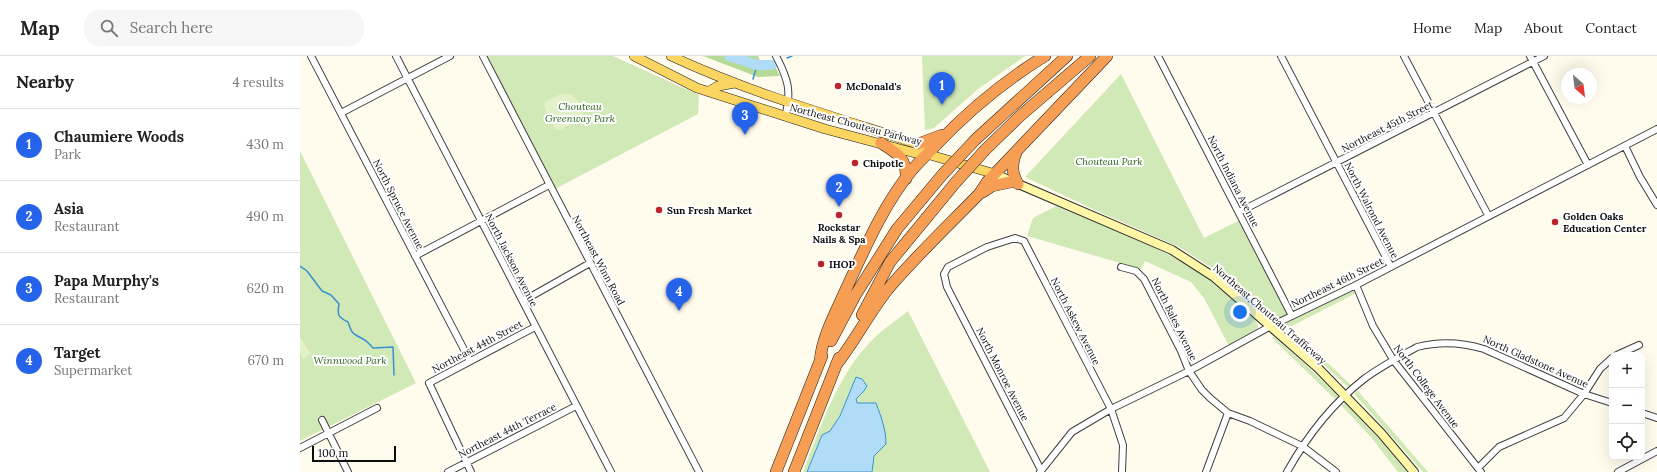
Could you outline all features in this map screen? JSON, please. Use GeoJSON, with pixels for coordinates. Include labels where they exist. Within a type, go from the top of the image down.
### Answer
{"type":"FeatureCollection","features":[{"type":"Feature","properties":{"kind":"highway"},"geometry":{"type":"LineString","coordinates":[[820,361],[821,350],[834,316],[860,260],[879,221],[906,179],[950,130],[997,89],[1045,56]]}},
{"type":"Feature","properties":{"kind":"highway"},"geometry":{"type":"LineString","coordinates":[[776,472],[820,361],[856,294],[897,229],[943,174],[976,139],[1067,56]]}},
{"type":"Feature","properties":{"kind":"highway"},"geometry":{"type":"LineString","coordinates":[[794,472],[836,365],[890,262],[956,182],[985,150],[1020,116],[1090,56]]}},
{"type":"Feature","properties":{"kind":"highway"},"geometry":{"type":"LineString","coordinates":[[836,365],[850,347],[859,329],[888,290],[1107,56]]}},
{"type":"Feature","properties":{"kind":"highway"},"geometry":{"type":"LineString","coordinates":[[918,144],[937,138],[950,130]]}},
{"type":"Feature","properties":{"kind":"highway"},"geometry":{"type":"LineString","coordinates":[[881,143],[901,157],[905,164],[906,179]]}},
{"type":"Feature","properties":{"kind":"highway"},"geometry":{"type":"LineString","coordinates":[[979,194],[992,186],[1015,183],[1012,169],[1016,152]]}},
{"type":"Feature","properties":{"kind":"main road","name":"Northeast Chouteau Parkway"},"geometry":{"type":"LineString","coordinates":[[634,56],[697,88],[825,129],[915,153],[927,154]]}},
{"type":"Feature","properties":{"kind":"main road","name":"Northeast Chouteau Parkway"},"geometry":{"type":"LineString","coordinates":[[671,56],[735,83],[789,103],[918,144],[927,154]]}},
{"type":"Feature","properties":{"kind":"main road"},"geometry":{"type":"LineString","coordinates":[[709,91],[718,86],[735,83]]}},
{"type":"Feature","properties":{"kind":"main road"},"geometry":{"type":"LineString","coordinates":[[927,154],[995,174]]}},
{"type":"Feature","properties":{"kind":"main road","name":"Northeast Chouteau Trafficway"},"geometry":{"type":"LineString","coordinates":[[995,174],[1172,250],[1214,277],[1302,353],[1345,395],[1414,472]]}},
{"type":"Feature","properties":{"kind":"street","name":"North Spruce Avenue"},"geometry":{"type":"LineString","coordinates":[[312,56],[470,361]]}},
{"type":"Feature","properties":{"kind":"street","name":"North Jackson Avenue"},"geometry":{"type":"LineString","coordinates":[[396,56],[611,472]]}},
{"type":"Feature","properties":{"kind":"street"},"geometry":{"type":"LineString","coordinates":[[341,113],[450,56]]}},
{"type":"Feature","properties":{"kind":"street","name":"Northeast Winn Road"},"geometry":{"type":"LineString","coordinates":[[483,56],[698,472]]}},
{"type":"Feature","properties":{"kind":"street"},"geometry":{"type":"LineString","coordinates":[[776,56],[787,78],[789,103],[785,117]]}},
{"type":"Feature","properties":{"kind":"street","name":"North Indiana Avenue"},"geometry":{"type":"LineString","coordinates":[[1158,56],[1292,316]]}},
{"type":"Feature","properties":{"kind":"street","name":"North Walrond Avenue"},"geometry":{"type":"LineString","coordinates":[[1281,56],[1390,267]]}},
{"type":"Feature","properties":{"kind":"street"},"geometry":{"type":"LineString","coordinates":[[1404,56],[1488,215]]}},
{"type":"Feature","properties":{"kind":"street","name":"Northeast 45th Street"},"geometry":{"type":"LineString","coordinates":[[1239,212],[1434,113],[1531,59],[1544,56]]}},
{"type":"Feature","properties":{"kind":"street"},"geometry":{"type":"LineString","coordinates":[[1531,59],[1588,165]]}},
{"type":"Feature","properties":{"kind":"street","name":"Northeast 46th Street"},"geometry":{"type":"LineString","coordinates":[[1041,471],[1072,432],[1111,409],[1189,371],[1271,326],[1356,285],[1488,215],[1657,129]]}},
{"type":"Feature","properties":{"kind":"street"},"geometry":{"type":"LineString","coordinates":[[1625,146],[1640,177],[1657,205]]}},
{"type":"Feature","properties":{"kind":"street"},"geometry":{"type":"LineString","coordinates":[[415,256],[549,186]]}},
{"type":"Feature","properties":{"kind":"street","name":"North Askew Avenue"},"geometry":{"type":"LineString","coordinates":[[947,288],[944,274],[948,267],[987,247],[1001,242],[1015,238],[1024,241],[1111,409],[1123,444],[1122,472]]}},
{"type":"Feature","properties":{"kind":"street"},"geometry":{"type":"LineString","coordinates":[[523,301],[590,263]]}},
{"type":"Feature","properties":{"kind":"street","name":"North Bales Avenue"},"geometry":{"type":"LineString","coordinates":[[1121,267],[1136,271],[1144,279],[1189,371],[1202,390],[1228,413]]}},
{"type":"Feature","properties":{"kind":"street","name":"North College Avenue"},"geometry":{"type":"LineString","coordinates":[[1356,285],[1373,326],[1394,361],[1479,470]]}},
{"type":"Feature","properties":{"kind":"street","name":"North Monroe Avenue"},"geometry":{"type":"LineString","coordinates":[[947,288],[1041,471]]}},
{"type":"Feature","properties":{"kind":"street","name":"Northeast 44th Street"},"geometry":{"type":"LineString","coordinates":[[466,462],[429,383],[535,327]]}},
{"type":"Feature","properties":{"kind":"street","name":"North Gladstone Avenue"},"geometry":{"type":"LineString","coordinates":[[1287,472],[1302,446],[1329,411],[1345,395],[1366,378],[1417,347],[1425,345],[1462,343],[1495,353],[1584,394],[1609,402]]}},
{"type":"Feature","properties":{"kind":"street"},"geometry":{"type":"LineString","coordinates":[[1624,352],[1639,345]]}},
{"type":"Feature","properties":{"kind":"street"},"geometry":{"type":"LineString","coordinates":[[1479,470],[1499,448],[1564,418],[1584,394],[1598,372],[1609,361]]}},
{"type":"Feature","properties":{"kind":"street","name":"Northeast 44th Terrace"},"geometry":{"type":"LineString","coordinates":[[448,472],[576,406]]}},
{"type":"Feature","properties":{"kind":"street"},"geometry":{"type":"LineString","coordinates":[[300,448],[377,408]]}},
{"type":"Feature","properties":{"kind":"street"},"geometry":{"type":"LineString","coordinates":[[1206,472],[1228,413],[1250,421],[1302,446],[1336,472]]}},
{"type":"Feature","properties":{"kind":"street"},"geometry":{"type":"LineString","coordinates":[[1645,414],[1657,418]]}},
{"type":"Feature","properties":{"kind":"street"},"geometry":{"type":"LineString","coordinates":[[322,420],[348,472]]}},
{"type":"Feature","properties":{"kind":"street"},"geometry":{"type":"LineString","coordinates":[[1618,472],[1657,451]]}},
{"type":"Feature","properties":{"kind":"street"},"geometry":{"type":"LineString","coordinates":[[466,462],[471,472]]}},
{"type":"Feature","properties":{"kind":"green space","name":"Chouteau Greenway Park"},"geometry":{"type":"Polygon","coordinates":[[[487,56],[613,56],[699,95],[698,114],[555,189],[487,56]]]}},
{"type":"Feature","properties":{"kind":"green space"},"geometry":{"type":"Polygon","coordinates":[[[703,56],[758,56],[760,61],[772,61],[780,76],[758,77],[703,56]]]}},
{"type":"Feature","properties":{"kind":"green space"},"geometry":{"type":"Polygon","coordinates":[[[922,56],[1025,56],[978,89],[934,128],[925,130],[922,56]]]}},
{"type":"Feature","properties":{"kind":"green space","name":"Chouteau Park"},"geometry":{"type":"Polygon","coordinates":[[[1121,74],[1204,238],[1240,220],[1287,311],[1285,317],[1278,320],[1271,312],[1266,310],[1264,312],[1221,274],[1179,247],[1025,177],[1121,74]]]}},
{"type":"Feature","properties":{"kind":"green space"},"geometry":{"type":"Polygon","coordinates":[[[561,94],[571,94],[581,105],[584,114],[583,118],[560,130],[555,129],[544,106],[545,102],[561,94]]]}},
{"type":"Feature","properties":{"kind":"green space","name":"Winnwood Park"},"geometry":{"type":"Polygon","coordinates":[[[300,151],[416,383],[300,441],[300,151]]]}},
{"type":"Feature","properties":{"kind":"green space"},"geometry":{"type":"Polygon","coordinates":[[[1056,206],[1143,242],[1192,268],[1218,286],[1256,320],[1258,327],[1257,329],[1229,346],[1204,298],[1191,282],[1145,261],[1141,269],[1027,236],[1033,218],[1056,206]]]}},
{"type":"Feature","properties":{"kind":"green space"},"geometry":{"type":"Polygon","coordinates":[[[1351,290],[1356,293],[1290,327],[1352,386],[1349,388],[1286,330],[1287,327],[1285,325],[1289,321],[1351,290]]]}},
{"type":"Feature","properties":{"kind":"green space"},"geometry":{"type":"Polygon","coordinates":[[[908,311],[990,472],[803,472],[831,402],[849,369],[872,340],[908,311]]]}},
{"type":"Feature","properties":{"kind":"green space"},"geometry":{"type":"Polygon","coordinates":[[[300,337],[311,354],[303,359],[300,353],[300,337]]]}},
{"type":"Feature","properties":{"kind":"green space"},"geometry":{"type":"Polygon","coordinates":[[[1273,337],[1306,365],[1337,395],[1338,398],[1336,400],[1272,338],[1273,337]]]}},
{"type":"Feature","properties":{"kind":"green space"},"geometry":{"type":"Polygon","coordinates":[[[1357,390],[1428,472],[1423,472],[1356,396],[1355,393],[1357,390]]]}},
{"type":"Feature","properties":{"kind":"green space"},"geometry":{"type":"Polygon","coordinates":[[[1345,403],[1381,441],[1407,472],[1398,472],[1370,436],[1341,405],[1345,403]]]}},
{"type":"Feature","properties":{"kind":"water"},"geometry":{"type":"Polygon","coordinates":[[[856,377],[862,379],[867,386],[856,399],[857,403],[876,403],[885,433],[886,444],[874,456],[872,472],[807,472],[822,435],[830,431],[840,416],[856,377]]]}},
{"type":"Feature","properties":{"kind":"waterway"},"geometry":{"type":"LineString","coordinates":[[729,56],[757,65],[772,65]]}},
{"type":"Feature","properties":{"kind":"waterway"},"geometry":{"type":"LineString","coordinates":[[787,58],[792,56]]}},
{"type":"Feature","properties":{"kind":"waterway"},"geometry":{"type":"LineString","coordinates":[[753,79],[757,65]]}},
{"type":"Feature","properties":{"kind":"waterway"},"geometry":{"type":"LineString","coordinates":[[300,266],[307,271],[322,291],[331,295],[339,304],[339,315],[342,319],[348,322],[354,334],[365,340],[373,348],[393,347],[394,375]]}},
{"type":"Feature","properties":{"kind":"place","name":"McDonald's"},"geometry":{"type":"Point","coordinates":[838,86]}},
{"type":"Feature","properties":{"kind":"place","name":"Chaumiere Woods"},"geometry":{"type":"Point","coordinates":[942,105]}},
{"type":"Feature","properties":{"kind":"place","name":"Papa Murphy's"},"geometry":{"type":"Point","coordinates":[745,135]}},
{"type":"Feature","properties":{"kind":"place","name":"Chipotle"},"geometry":{"type":"Point","coordinates":[855,163]}},
{"type":"Feature","properties":{"kind":"place","name":"Asia"},"geometry":{"type":"Point","coordinates":[839,207]}},
{"type":"Feature","properties":{"kind":"place","name":"Sun Fresh Market"},"geometry":{"type":"Point","coordinates":[659,210]}},
{"type":"Feature","properties":{"kind":"place","name":"Rockstar Nails & Spa"},"geometry":{"type":"Point","coordinates":[839,215]}},
{"type":"Feature","properties":{"kind":"place","name":"Golden Oaks Education Center"},"geometry":{"type":"Point","coordinates":[1555,222]}},
{"type":"Feature","properties":{"kind":"place","name":"IHOP"},"geometry":{"type":"Point","coordinates":[821,264]}},
{"type":"Feature","properties":{"kind":"place","name":"Target"},"geometry":{"type":"Point","coordinates":[679,311]}}]}
